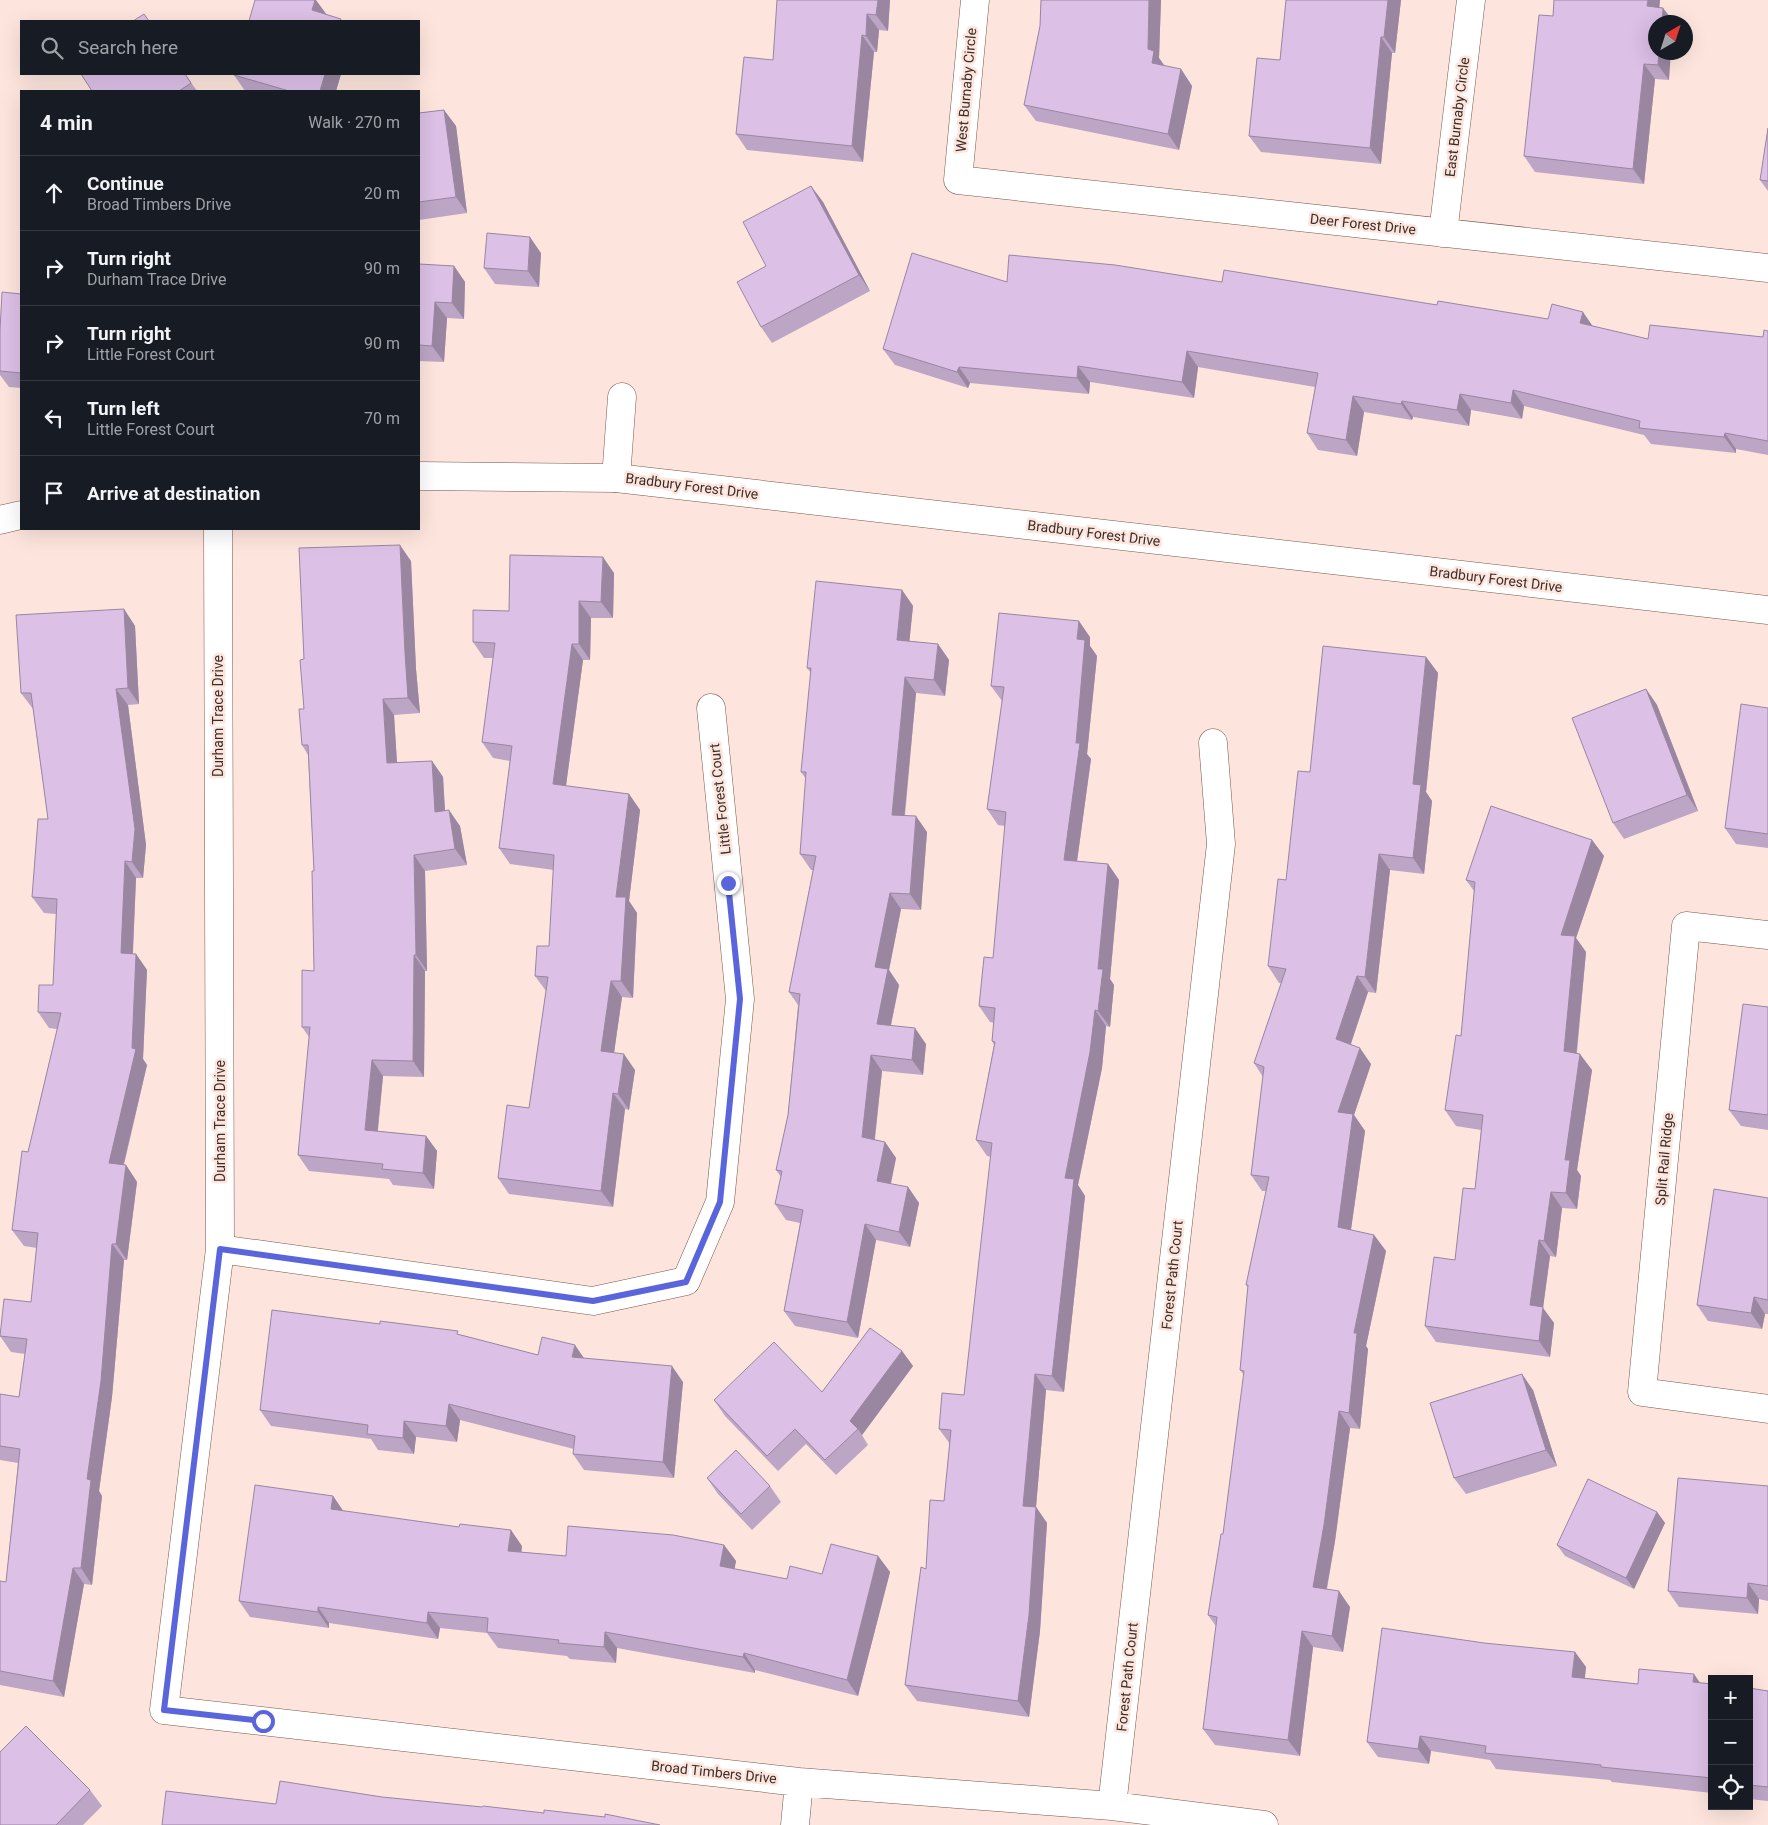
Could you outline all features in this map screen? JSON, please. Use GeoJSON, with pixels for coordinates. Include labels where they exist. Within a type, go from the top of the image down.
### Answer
{"type":"FeatureCollection","features":[{"type":"Feature","properties":{"kind":"street","name":"West Burnaby Circle"},"geometry":{"type":"LineString","coordinates":[[958,180],[975,0]]}},
{"type":"Feature","properties":{"kind":"street","name":"East Burnaby Circle"},"geometry":{"type":"LineString","coordinates":[[1443,233],[1471,0]]}},
{"type":"Feature","properties":{"kind":"street","name":"Deer Forest Drive"},"geometry":{"type":"LineString","coordinates":[[958,180],[1768,268]]}},
{"type":"Feature","properties":{"kind":"street"},"geometry":{"type":"LineString","coordinates":[[616,478],[622,397]]}},
{"type":"Feature","properties":{"kind":"street","name":"Bradbury Forest Drive"},"geometry":{"type":"LineString","coordinates":[[420,476],[616,478],[1768,610]]}},
{"type":"Feature","properties":{"kind":"street"},"geometry":{"type":"LineString","coordinates":[[0,520],[20,515]]}},
{"type":"Feature","properties":{"kind":"street","name":"Durham Trace Drive"},"geometry":{"type":"LineString","coordinates":[[164,1710],[220,1249],[218,530]]}},
{"type":"Feature","properties":{"kind":"street","name":"Little Forest Court"},"geometry":{"type":"LineString","coordinates":[[220,1249],[593,1301],[686,1282],[720,1202],[740,999],[711,708]]}},
{"type":"Feature","properties":{"kind":"street","name":"Forest Path Court"},"geometry":{"type":"LineString","coordinates":[[1112,1806],[1221,844],[1214,743]]}},
{"type":"Feature","properties":{"kind":"street","name":"Split Rail Ridge"},"geometry":{"type":"LineString","coordinates":[[1768,935],[1686,926],[1642,1392],[1768,1408]]}},
{"type":"Feature","properties":{"kind":"street","name":"Broad Timbers Drive"},"geometry":{"type":"LineString","coordinates":[[164,1710],[800,1782],[1112,1806],[1264,1825]]}},
{"type":"Feature","properties":{"kind":"street"},"geometry":{"type":"LineString","coordinates":[[795,1825],[800,1782]]}},
{"type":"Feature","properties":{"kind":"building"},"geometry":{"type":"Polygon","coordinates":[[[255,0],[315,0],[312,10],[341,19],[340,20],[249,20],[255,0]]]}},
{"type":"Feature","properties":{"kind":"building"},"geometry":{"type":"Polygon","coordinates":[[[777,0],[878,0],[876,15],[867,14],[866,36],[862,35],[852,146],[736,134],[744,57],[773,60],[777,0]]]}},
{"type":"Feature","properties":{"kind":"building"},"geometry":{"type":"Polygon","coordinates":[[[1041,0],[1149,0],[1148,49],[1154,51],[1152,63],[1181,69],[1168,134],[1024,105],[1040,26],[1041,0]]]}},
{"type":"Feature","properties":{"kind":"building"},"geometry":{"type":"Polygon","coordinates":[[[1286,0],[1388,0],[1384,37],[1381,37],[1370,148],[1249,136],[1257,58],[1280,60],[1286,0]]]}},
{"type":"Feature","properties":{"kind":"building"},"geometry":{"type":"Polygon","coordinates":[[[1554,0],[1648,0],[1647,6],[1663,8],[1662,15],[1648,15],[1648,60],[1658,60],[1658,65],[1644,64],[1633,169],[1524,156],[1539,15],[1553,16],[1554,0]]]}},
{"type":"Feature","properties":{"kind":"building"},"geometry":{"type":"Polygon","coordinates":[[[144,14],[148,20],[135,20],[144,14]]]}},
{"type":"Feature","properties":{"kind":"building"},"geometry":{"type":"Polygon","coordinates":[[[82,75],[186,75],[191,83],[180,90],[91,90],[82,75]]]}},
{"type":"Feature","properties":{"kind":"building"},"geometry":{"type":"Polygon","coordinates":[[[234,75],[325,75],[320,90],[286,90],[234,75]]]}},
{"type":"Feature","properties":{"kind":"building"},"geometry":{"type":"Polygon","coordinates":[[[444,110],[456,197],[420,202],[420,113],[444,110]]]}},
{"type":"Feature","properties":{"kind":"building"},"geometry":{"type":"Polygon","coordinates":[[[1768,128],[1768,181],[1760,180],[1768,128]]]}},
{"type":"Feature","properties":{"kind":"building"},"geometry":{"type":"Polygon","coordinates":[[[811,186],[859,275],[761,327],[737,282],[766,266],[743,222],[811,186]]]}},
{"type":"Feature","properties":{"kind":"building"},"geometry":{"type":"Polygon","coordinates":[[[487,233],[530,237],[528,271],[484,268],[487,233]]]}},
{"type":"Feature","properties":{"kind":"building"},"geometry":{"type":"Polygon","coordinates":[[[912,253],[1007,282],[1009,255],[1115,265],[1222,282],[1224,270],[1437,305],[1438,301],[1548,319],[1552,304],[1583,312],[1580,323],[1648,339],[1650,325],[1763,337],[1764,330],[1768,331],[1768,441],[1725,433],[1724,437],[1639,428],[1640,421],[1513,390],[1511,403],[1460,394],[1457,410],[1402,401],[1401,404],[1353,396],[1346,440],[1307,433],[1318,373],[1187,351],[1182,382],[1078,366],[1077,378],[959,367],[957,372],[883,349],[912,253]]]}},
{"type":"Feature","properties":{"kind":"building"},"geometry":{"type":"Polygon","coordinates":[[[420,264],[454,266],[452,303],[435,302],[432,346],[420,345],[420,264]]]}},
{"type":"Feature","properties":{"kind":"building"},"geometry":{"type":"Polygon","coordinates":[[[2,292],[20,294],[20,373],[0,371],[2,292]]]}},
{"type":"Feature","properties":{"kind":"building"},"geometry":{"type":"Polygon","coordinates":[[[400,545],[408,698],[383,699],[387,763],[432,761],[435,812],[449,810],[455,849],[414,855],[416,955],[414,955],[413,1061],[372,1060],[365,1130],[426,1136],[423,1173],[382,1169],[383,1164],[298,1155],[310,1027],[302,1027],[302,970],[314,971],[312,871],[314,871],[308,745],[302,745],[299,709],[304,709],[300,660],[304,659],[299,548],[400,545]]]}},
{"type":"Feature","properties":{"kind":"building"},"geometry":{"type":"Polygon","coordinates":[[[510,555],[603,557],[601,602],[579,601],[579,644],[572,644],[553,784],[629,794],[616,897],[626,897],[621,981],[611,981],[601,1051],[624,1054],[618,1094],[613,1093],[601,1191],[498,1178],[507,1105],[529,1108],[548,977],[535,976],[537,946],[549,946],[554,855],[499,848],[512,746],[482,742],[495,643],[473,642],[473,610],[509,611],[510,555]]]}},
{"type":"Feature","properties":{"kind":"building"},"geometry":{"type":"Polygon","coordinates":[[[816,581],[902,590],[897,640],[938,644],[934,680],[905,677],[892,815],[916,816],[910,894],[890,893],[875,967],[888,969],[877,1024],[915,1028],[912,1060],[871,1055],[862,1137],[885,1142],[877,1181],[908,1187],[899,1232],[865,1224],[847,1322],[784,1311],[803,1210],[775,1204],[782,1171],[776,1170],[788,1115],[800,994],[789,992],[816,856],[800,854],[806,772],[801,772],[811,668],[807,668],[816,581]]]}},
{"type":"Feature","properties":{"kind":"building"},"geometry":{"type":"Polygon","coordinates":[[[124,609],[128,688],[116,689],[135,829],[132,862],[125,861],[121,953],[136,954],[132,1048],[136,1049],[109,1163],[126,1165],[116,1244],[112,1244],[101,1381],[87,1479],[91,1480],[81,1568],[73,1568],[53,1681],[0,1671],[0,1581],[6,1582],[20,1449],[0,1446],[0,1394],[19,1397],[27,1339],[0,1336],[4,1299],[31,1302],[38,1233],[12,1230],[22,1151],[28,1152],[61,1013],[38,1012],[39,985],[53,985],[57,899],[32,897],[38,819],[48,819],[31,693],[21,693],[16,615],[124,609]]]}},
{"type":"Feature","properties":{"kind":"building"},"geometry":{"type":"Polygon","coordinates":[[[999,613],[1079,621],[1077,639],[1085,640],[1076,743],[1080,743],[1064,860],[1108,864],[1098,969],[1103,969],[1098,1011],[1095,1010],[1090,1052],[1065,1178],[1074,1179],[1052,1376],[1035,1374],[1023,1506],[1036,1507],[1029,1615],[1018,1701],[905,1685],[921,1567],[926,1569],[930,1500],[944,1501],[951,1430],[939,1429],[942,1393],[964,1395],[992,1143],[976,1140],[995,1042],[992,1041],[995,1008],[979,1006],[984,957],[993,958],[1006,812],[987,809],[1004,687],[991,686],[999,613]]]}},
{"type":"Feature","properties":{"kind":"building"},"geometry":{"type":"Polygon","coordinates":[[[1323,646],[1426,657],[1413,784],[1421,785],[1413,858],[1379,854],[1365,977],[1357,976],[1336,1039],[1360,1048],[1338,1112],[1353,1114],[1338,1227],[1374,1235],[1354,1333],[1357,1333],[1349,1413],[1339,1411],[1324,1525],[1313,1587],[1339,1591],[1332,1636],[1302,1631],[1288,1740],[1203,1729],[1217,1617],[1208,1615],[1221,1534],[1223,1534],[1244,1371],[1240,1370],[1248,1285],[1246,1285],[1269,1177],[1251,1175],[1264,1067],[1254,1063],[1286,969],[1268,966],[1278,879],[1286,880],[1298,771],[1310,772],[1323,646]]]}},
{"type":"Feature","properties":{"kind":"building"},"geometry":{"type":"Polygon","coordinates":[[[1646,689],[1687,795],[1613,823],[1572,718],[1646,689]]]}},
{"type":"Feature","properties":{"kind":"building"},"geometry":{"type":"Polygon","coordinates":[[[1741,704],[1768,708],[1768,834],[1725,828],[1741,704]]]}},
{"type":"Feature","properties":{"kind":"building"},"geometry":{"type":"Polygon","coordinates":[[[1491,806],[1592,840],[1561,935],[1575,936],[1564,1051],[1580,1054],[1565,1160],[1570,1160],[1566,1193],[1551,1192],[1544,1241],[1539,1240],[1530,1305],[1543,1307],[1539,1341],[1425,1326],[1434,1257],[1455,1260],[1463,1188],[1475,1189],[1483,1115],[1445,1110],[1456,1035],[1461,1036],[1475,882],[1466,880],[1491,806]]]}},
{"type":"Feature","properties":{"kind":"building"},"geometry":{"type":"Polygon","coordinates":[[[1743,1004],[1768,1007],[1768,1115],[1729,1110],[1743,1004]]]}},
{"type":"Feature","properties":{"kind":"building"},"geometry":{"type":"Polygon","coordinates":[[[1714,1189],[1768,1198],[1768,1300],[1754,1297],[1751,1313],[1697,1305],[1714,1189]]]}},
{"type":"Feature","properties":{"kind":"building"},"geometry":{"type":"Polygon","coordinates":[[[272,1310],[380,1324],[380,1321],[458,1331],[457,1334],[538,1355],[542,1337],[575,1345],[572,1357],[672,1366],[663,1462],[573,1454],[575,1436],[449,1404],[446,1426],[404,1421],[403,1438],[367,1434],[368,1425],[260,1410],[272,1310]]]}},
{"type":"Feature","properties":{"kind":"building"},"geometry":{"type":"Polygon","coordinates":[[[870,1328],[902,1351],[850,1421],[858,1429],[825,1460],[795,1429],[767,1456],[714,1400],[774,1342],[822,1392],[870,1328]]]}},
{"type":"Feature","properties":{"kind":"building"},"geometry":{"type":"Polygon","coordinates":[[[1522,1374],[1546,1450],[1454,1478],[1430,1403],[1522,1374]]]}},
{"type":"Feature","properties":{"kind":"building"},"geometry":{"type":"Polygon","coordinates":[[[736,1450],[770,1486],[741,1514],[707,1478],[736,1450]]]}},
{"type":"Feature","properties":{"kind":"building"},"geometry":{"type":"Polygon","coordinates":[[[1678,1478],[1768,1486],[1768,1586],[1748,1583],[1747,1598],[1668,1591],[1678,1478]]]}},
{"type":"Feature","properties":{"kind":"building"},"geometry":{"type":"Polygon","coordinates":[[[1588,1479],[1657,1512],[1626,1578],[1557,1545],[1588,1479]]]}},
{"type":"Feature","properties":{"kind":"building"},"geometry":{"type":"Polygon","coordinates":[[[255,1485],[333,1496],[331,1509],[459,1527],[460,1524],[511,1530],[508,1551],[566,1556],[568,1526],[673,1535],[724,1545],[720,1566],[787,1579],[790,1566],[822,1574],[831,1544],[878,1556],[847,1680],[744,1653],[743,1657],[605,1632],[604,1647],[558,1643],[559,1640],[487,1632],[488,1618],[428,1612],[427,1623],[318,1607],[318,1612],[239,1601],[255,1485]]]}},
{"type":"Feature","properties":{"kind":"building"},"geometry":{"type":"Polygon","coordinates":[[[1382,1628],[1484,1643],[1575,1652],[1572,1677],[1638,1684],[1639,1669],[1694,1674],[1693,1682],[1708,1684],[1708,1778],[1485,1753],[1486,1746],[1420,1736],[1418,1749],[1367,1742],[1382,1628]]]}},
{"type":"Feature","properties":{"kind":"building"},"geometry":{"type":"Polygon","coordinates":[[[1753,1689],[1768,1691],[1768,1787],[1753,1785],[1753,1689]]]}},
{"type":"Feature","properties":{"kind":"building"},"geometry":{"type":"Polygon","coordinates":[[[26,1726],[90,1790],[56,1825],[0,1825],[0,1752],[26,1726]]]}},
{"type":"Feature","properties":{"kind":"building"},"geometry":{"type":"Polygon","coordinates":[[[280,1781],[382,1797],[544,1813],[544,1810],[605,1817],[605,1814],[660,1825],[162,1825],[166,1791],[276,1804],[280,1781]]]}},
{"type":"Feature","properties":{"kind":"route"},"geometry":{"type":"LineString","coordinates":[[263,1721],[164,1710],[220,1249],[593,1301],[686,1282],[720,1202],[740,999],[728,883]]}}]}
